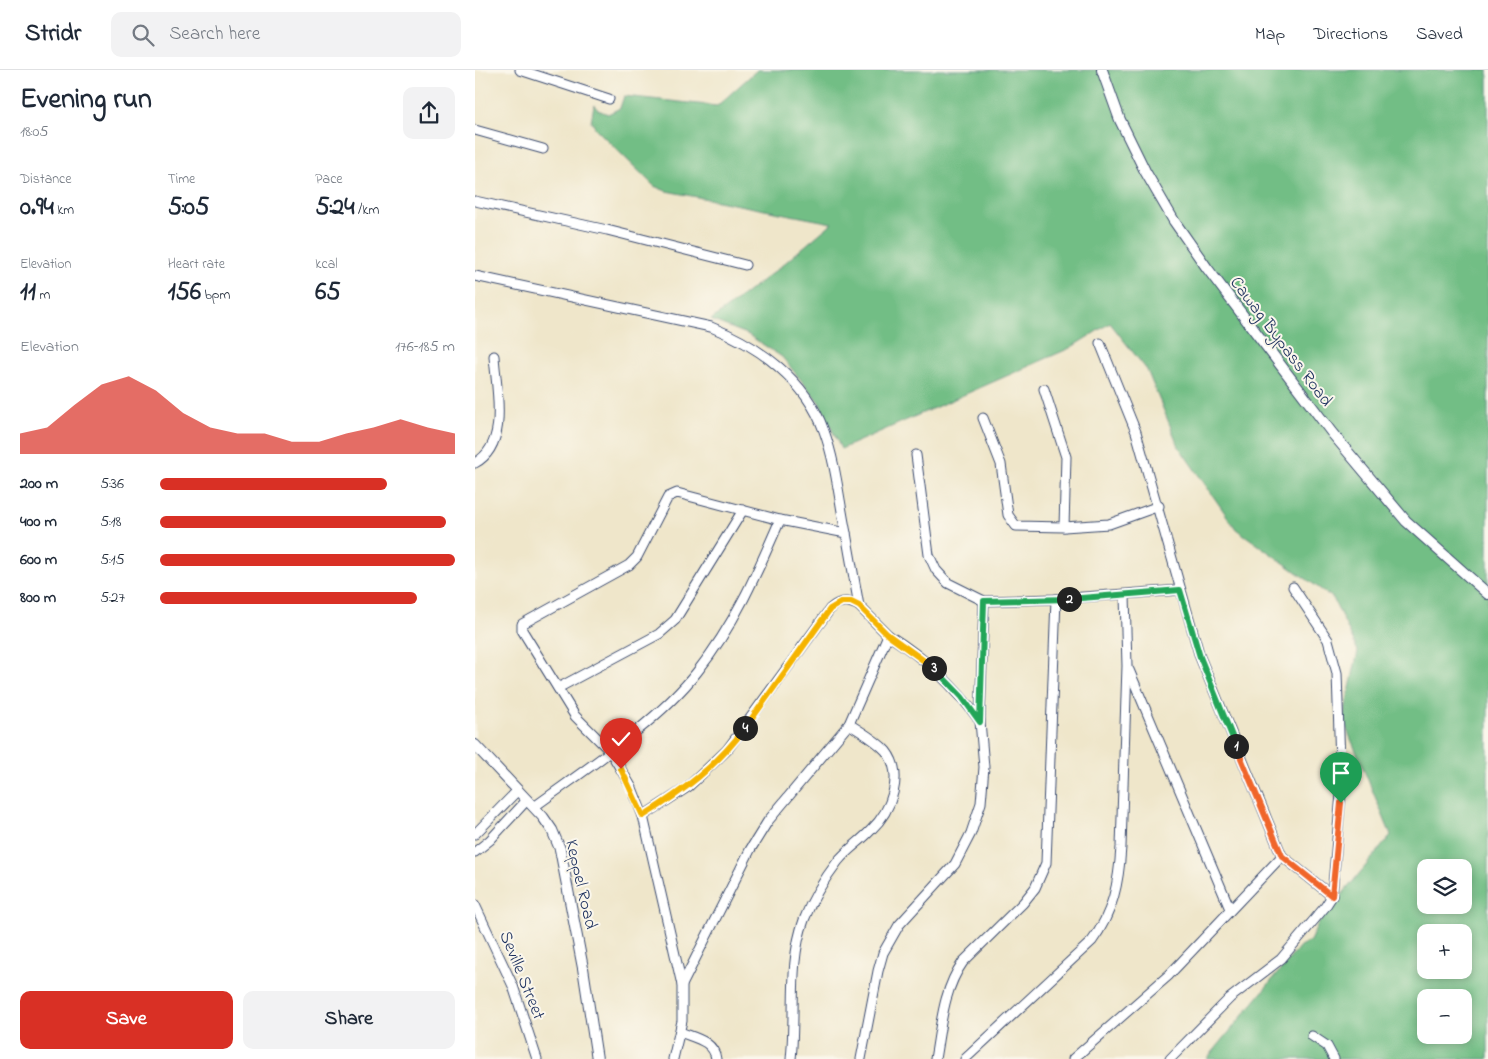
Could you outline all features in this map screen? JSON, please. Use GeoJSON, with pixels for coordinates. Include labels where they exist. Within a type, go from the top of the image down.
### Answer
{"type":"FeatureCollection","features":[{"type":"Feature","properties":{"kind":"street"},"geometry":{"type":"LineString","coordinates":[[520,70],[609,99]]}},
{"type":"Feature","properties":{"kind":"street","name":"Cawag Bypass Road"},"geometry":{"type":"LineString","coordinates":[[1103,70],[1120,120],[1145,171],[1174,221],[1207,268],[1332,433],[1406,521],[1488,594]]}},
{"type":"Feature","properties":{"kind":"street"},"geometry":{"type":"LineString","coordinates":[[475,130],[543,149]]}},
{"type":"Feature","properties":{"kind":"street"},"geometry":{"type":"LineString","coordinates":[[475,201],[745,265]]}},
{"type":"Feature","properties":{"kind":"street"},"geometry":{"type":"LineString","coordinates":[[475,276],[711,328],[737,338],[757,349],[794,383],[813,409],[824,429],[831,456],[859,606]]}},
{"type":"Feature","properties":{"kind":"street"},"geometry":{"type":"LineString","coordinates":[[1100,343],[1136,432],[1159,506],[1180,590],[1212,689],[1282,856],[1332,896]]}},
{"type":"Feature","properties":{"kind":"street"},"geometry":{"type":"LineString","coordinates":[[475,463],[489,452],[496,430],[498,409],[494,356]]}},
{"type":"Feature","properties":{"kind":"street"},"geometry":{"type":"LineString","coordinates":[[1044,390],[1066,457],[1064,527]]}},
{"type":"Feature","properties":{"kind":"street"},"geometry":{"type":"LineString","coordinates":[[983,418],[997,452],[1006,509],[1011,521],[1016,526],[1064,527],[1109,524],[1159,506]]}},
{"type":"Feature","properties":{"kind":"street"},"geometry":{"type":"LineString","coordinates":[[917,455],[929,555],[948,583],[984,601],[1057,600],[1180,590]]}},
{"type":"Feature","properties":{"kind":"street"},"geometry":{"type":"LineString","coordinates":[[673,1059],[680,1032],[682,985],[643,816],[632,788],[610,750],[575,716],[522,630],[522,624],[634,561],[671,494],[677,493],[780,520],[846,533]]}},
{"type":"Feature","properties":{"kind":"street"},"geometry":{"type":"LineString","coordinates":[[558,688],[659,634],[675,620],[743,510]]}},
{"type":"Feature","properties":{"kind":"street"},"geometry":{"type":"LineString","coordinates":[[475,852],[531,804],[610,750],[678,694],[697,673],[717,645],[745,597],[780,520]]}},
{"type":"Feature","properties":{"kind":"street"},"geometry":{"type":"LineString","coordinates":[[1170,1059],[1230,998],[1281,959],[1332,896],[1341,794],[1337,673],[1328,640],[1293,587]]}},
{"type":"Feature","properties":{"kind":"street"},"geometry":{"type":"LineString","coordinates":[[965,1059],[1092,941],[1104,925],[1119,877],[1127,666],[1125,595]]}},
{"type":"Feature","properties":{"kind":"street"},"geometry":{"type":"LineString","coordinates":[[935,1059],[949,985],[955,973],[963,962],[1030,895],[1046,864],[1057,600]]}},
{"type":"Feature","properties":{"kind":"street"},"geometry":{"type":"LineString","coordinates":[[861,1059],[873,991],[883,953],[899,925],[955,864],[976,820],[983,784],[980,722],[984,601]]}},
{"type":"Feature","properties":{"kind":"street"},"geometry":{"type":"LineString","coordinates":[[643,816],[688,787],[727,750],[830,609],[842,602],[851,602],[859,606],[888,635],[923,659],[945,678],[980,722]]}},
{"type":"Feature","properties":{"kind":"street"},"geometry":{"type":"LineString","coordinates":[[682,985],[750,850],[768,821],[849,724],[888,635]]}},
{"type":"Feature","properties":{"kind":"street"},"geometry":{"type":"LineString","coordinates":[[1127,666],[1230,909]]}},
{"type":"Feature","properties":{"kind":"street"},"geometry":{"type":"LineString","coordinates":[[791,1059],[796,954],[804,920],[817,893],[838,861],[880,820],[893,794],[895,780],[893,765],[887,752],[849,724]]}},
{"type":"Feature","properties":{"kind":"street","name":"Keppel Road"},"geometry":{"type":"LineString","coordinates":[[475,745],[531,804],[552,830],[565,866],[597,1059]]}},
{"type":"Feature","properties":{"kind":"street"},"geometry":{"type":"LineString","coordinates":[[475,834],[518,790]]}},
{"type":"Feature","properties":{"kind":"street"},"geometry":{"type":"LineString","coordinates":[[1073,1059],[1169,975],[1282,856]]}},
{"type":"Feature","properties":{"kind":"street","name":"Seville Street"},"geometry":{"type":"LineString","coordinates":[[475,905],[513,986],[537,1059]]}},
{"type":"Feature","properties":{"kind":"street"},"geometry":{"type":"LineString","coordinates":[[680,1032],[710,1044],[717,1059]]}},
{"type":"Feature","properties":{"kind":"street"},"geometry":{"type":"LineString","coordinates":[[1312,1036],[1327,1046],[1334,1059]]}},
{"type":"Feature","properties":{"kind":"green space"},"geometry":{"type":"Polygon","coordinates":[[[757,70],[1488,70],[1488,1059],[1207,1059],[1300,946],[1310,941],[1317,925],[1391,835],[1343,720],[1358,651],[1333,598],[1236,529],[1179,447],[1147,370],[1110,323],[1070,348],[841,449],[819,402],[782,357],[747,334],[711,320],[780,267],[832,223],[666,191],[654,186],[596,129],[591,121],[594,105],[598,110],[608,114],[620,108],[624,96],[717,106],[757,70]]]}},
{"type":"Feature","properties":{"kind":"route"},"geometry":{"type":"LineString","coordinates":[[621,769],[632,788],[643,816],[688,787],[716,762],[737,738],[830,609],[837,603],[851,602],[859,606],[888,635],[933,666],[962,697],[980,722],[984,601],[1057,600],[1180,590],[1200,657],[1212,689],[1282,856],[1332,896],[1341,803]]}}]}
